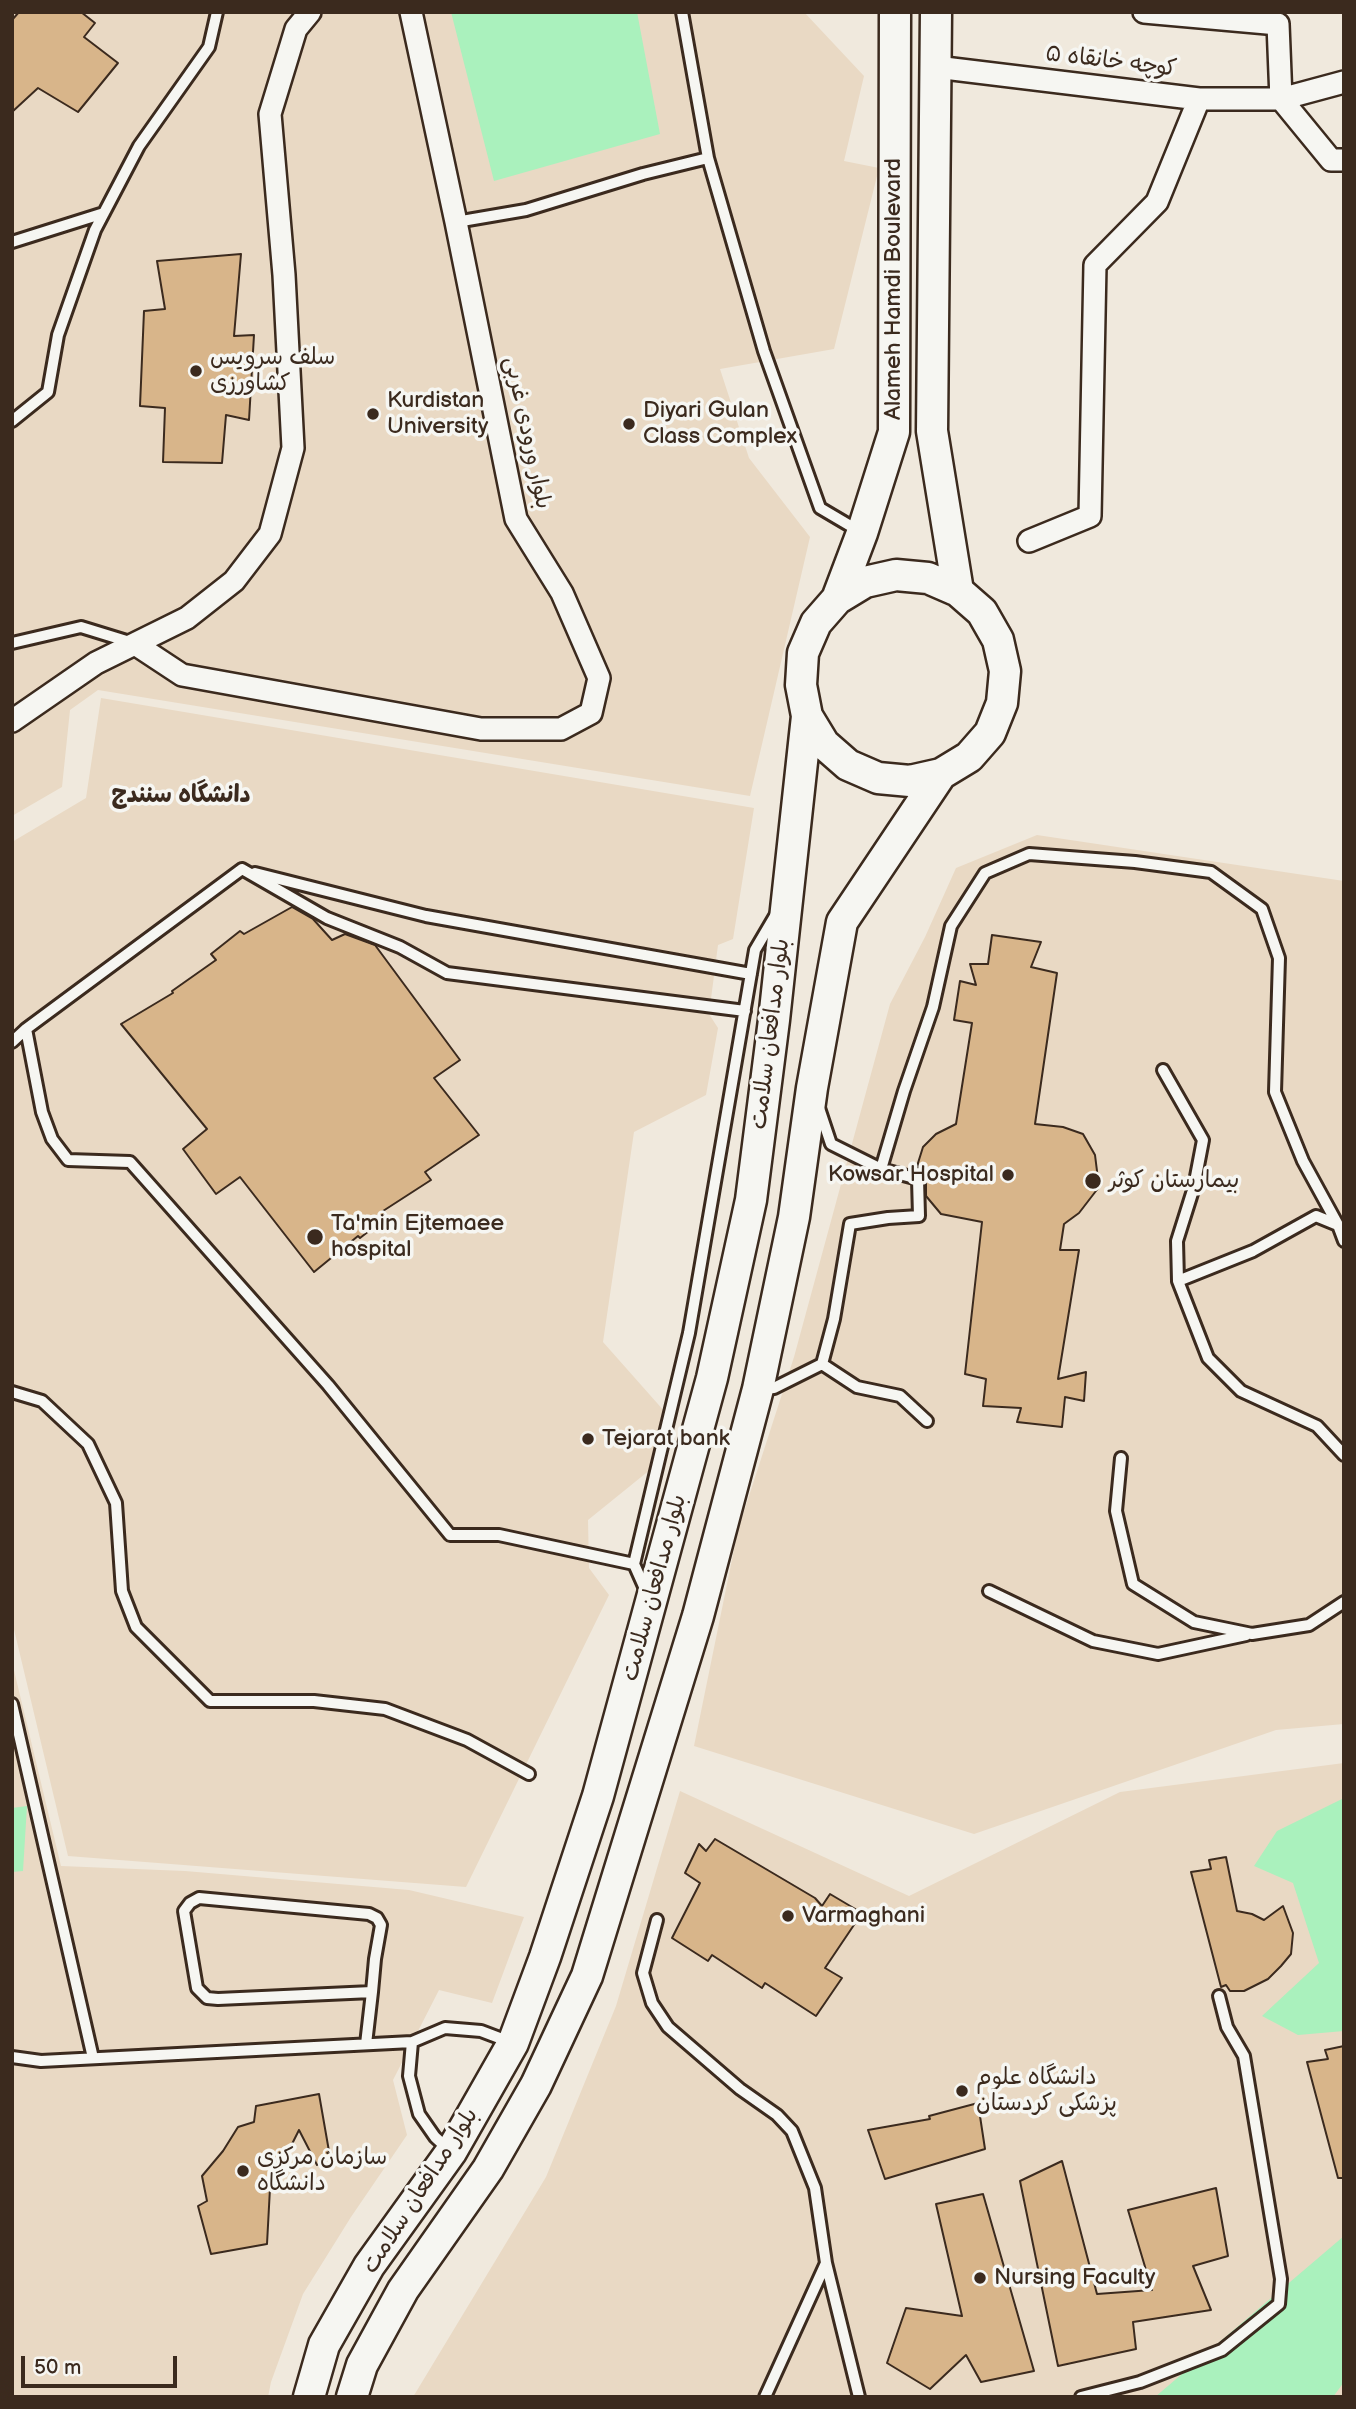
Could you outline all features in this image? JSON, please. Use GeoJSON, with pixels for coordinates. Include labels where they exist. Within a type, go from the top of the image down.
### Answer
{"type":"FeatureCollection","features":[{"type":"Feature","properties":{"kind":"main road","name":"Alameh Hamdi Boulevard"},"geometry":{"type":"LineString","coordinates":[[837,599],[862,533],[894,432],[895,12]]}},
{"type":"Feature","properties":{"kind":"main road","name":"Alameh Hamdi Boulevard"},"geometry":{"type":"LineString","coordinates":[[936,12],[932,431],[958,591]]}},
{"type":"Feature","properties":{"kind":"main road"},"geometry":{"type":"LineString","coordinates":[[896,575],[928,578],[958,591],[982,612],[998,640],[1005,671],[1002,704],[990,733],[968,757],[941,774],[909,781],[878,778],[848,765],[824,744],[807,716],[800,685],[803,653],[816,623],[837,599],[865,582],[896,575]]}},
{"type":"Feature","properties":{"kind":"main road","name":"بلوار مدافعان سلامت"},"geometry":{"type":"LineString","coordinates":[[309,2397],[324,2345],[369,2266],[451,2152],[513,2043],[545,1957],[598,1796],[712,1378],[751,1200],[774,1020],[807,716]]}},
{"type":"Feature","properties":{"kind":"main road","name":"بلوار مدافعان سلامت"},"geometry":{"type":"LineString","coordinates":[[352,2397],[362,2365],[403,2290],[488,2169],[536,2085],[587,1976],[698,1616],[758,1389],[794,1217],[812,1087],[842,922],[941,774]]}},
{"type":"Feature","properties":{"kind":"street"},"geometry":{"type":"LineString","coordinates":[[12,721],[96,663],[187,618],[234,581],[270,534],[293,448],[284,275],[270,114],[296,29],[310,12]]}},
{"type":"Feature","properties":{"kind":"street","name":"بلوار ورودی غربی"},"geometry":{"type":"LineString","coordinates":[[135,643],[182,675],[481,729],[561,729],[591,713],[599,678],[562,593],[516,519],[411,12]]}},
{"type":"Feature","properties":{"kind":"street"},"geometry":{"type":"LineString","coordinates":[[1143,12],[1278,24],[1280,99],[1331,160],[1344,160]]}},
{"type":"Feature","properties":{"kind":"street","name":"کوچه خانقاه ۵"},"geometry":{"type":"LineString","coordinates":[[936,67],[1199,99],[1280,99],[1344,82]]}},
{"type":"Feature","properties":{"kind":"street"},"geometry":{"type":"LineString","coordinates":[[1029,541],[1090,516],[1095,265],[1157,202],[1199,99]]}},
{"type":"Feature","properties":{"kind":"lane"},"geometry":{"type":"LineString","coordinates":[[12,421],[48,392],[58,335],[95,230],[139,146],[209,47],[217,12]]}},
{"type":"Feature","properties":{"kind":"lane"},"geometry":{"type":"LineString","coordinates":[[682,12],[708,158],[764,351],[820,508],[862,533]]}},
{"type":"Feature","properties":{"kind":"lane"},"geometry":{"type":"LineString","coordinates":[[456,222],[526,210],[643,174],[708,158]]}},
{"type":"Feature","properties":{"kind":"lane"},"geometry":{"type":"LineString","coordinates":[[12,242],[104,214]]}},
{"type":"Feature","properties":{"kind":"lane"},"geometry":{"type":"LineString","coordinates":[[12,643],[81,627],[135,643]]}},
{"type":"Feature","properties":{"kind":"lane"},"geometry":{"type":"LineString","coordinates":[[881,1169],[933,1007],[951,926],[985,873],[1029,854],[1135,862],[1211,872],[1262,909],[1279,958],[1275,1091],[1303,1161],[1344,1241]]}},
{"type":"Feature","properties":{"kind":"lane"},"geometry":{"type":"LineString","coordinates":[[242,869],[426,916],[751,974]]}},
{"type":"Feature","properties":{"kind":"lane"},"geometry":{"type":"LineString","coordinates":[[242,869],[327,918],[400,947],[447,973],[745,1011]]}},
{"type":"Feature","properties":{"kind":"lane"},"geometry":{"type":"LineString","coordinates":[[12,1042],[242,869]]}},
{"type":"Feature","properties":{"kind":"lane"},"geometry":{"type":"LineString","coordinates":[[651,1603],[635,1564],[689,1333],[755,950],[787,895]]}},
{"type":"Feature","properties":{"kind":"lane"},"geometry":{"type":"LineString","coordinates":[[26,1029],[42,1112],[51,1139],[68,1160],[130,1162],[328,1385],[450,1535],[499,1535],[635,1564]]}},
{"type":"Feature","properties":{"kind":"lane"},"geometry":{"type":"LineString","coordinates":[[1163,1070],[1203,1140],[1194,1187],[1177,1241],[1178,1280],[1208,1359],[1241,1391],[1317,1426],[1344,1455]]}},
{"type":"Feature","properties":{"kind":"lane"},"geometry":{"type":"LineString","coordinates":[[758,1389],[774,1388],[822,1364],[834,1320],[850,1224],[888,1217],[919,1216],[918,1179],[881,1169],[831,1144],[812,1087]]}},
{"type":"Feature","properties":{"kind":"lane"},"geometry":{"type":"LineString","coordinates":[[1178,1280],[1253,1251],[1316,1216],[1338,1225]]}},
{"type":"Feature","properties":{"kind":"lane"},"geometry":{"type":"LineString","coordinates":[[822,1364],[857,1387],[900,1396],[927,1420]]}},
{"type":"Feature","properties":{"kind":"lane"},"geometry":{"type":"LineString","coordinates":[[12,1392],[42,1401],[88,1444],[116,1503],[122,1591],[136,1627],[210,1701],[314,1701],[385,1709],[467,1740],[529,1774]]}},
{"type":"Feature","properties":{"kind":"lane"},"geometry":{"type":"LineString","coordinates":[[1121,1458],[1116,1511],[1133,1584],[1194,1622],[1252,1634]]}},
{"type":"Feature","properties":{"kind":"lane"},"geometry":{"type":"LineString","coordinates":[[989,1591],[1093,1641],[1158,1654],[1309,1625],[1344,1602]]}},
{"type":"Feature","properties":{"kind":"lane"},"geometry":{"type":"LineString","coordinates":[[12,1704],[93,2058]]}},
{"type":"Feature","properties":{"kind":"lane"},"geometry":{"type":"LineString","coordinates":[[366,2044],[381,1925],[377,1918],[369,1914],[199,1898],[190,1903],[184,1911],[197,1988],[207,1998],[372,1992]]}},
{"type":"Feature","properties":{"kind":"lane"},"geometry":{"type":"LineString","coordinates":[[657,1920],[643,1973],[652,2003],[668,2027],[740,2089],[777,2115],[792,2131],[816,2188],[826,2263],[859,2397]]}},
{"type":"Feature","properties":{"kind":"lane"},"geometry":{"type":"LineString","coordinates":[[1081,2397],[1140,2382],[1222,2350],[1279,2304],[1281,2279],[1244,2056],[1227,2027],[1219,1996]]}},
{"type":"Feature","properties":{"kind":"lane"},"geometry":{"type":"LineString","coordinates":[[12,2057],[41,2061],[412,2042],[445,2028],[481,2031],[513,2043]]}},
{"type":"Feature","properties":{"kind":"lane"},"geometry":{"type":"LineString","coordinates":[[412,2042],[409,2076],[419,2115],[435,2137],[451,2152]]}},
{"type":"Feature","properties":{"kind":"lane"},"geometry":{"type":"LineString","coordinates":[[765,2397],[826,2263]]}},
{"type":"Feature","properties":{"kind":"shaded area","name":"Kurdistan University"},"geometry":{"type":"Polygon","coordinates":[[[12,12],[804,12],[864,76],[844,161],[879,168],[834,349],[720,369],[749,458],[810,537],[750,796],[98,690],[70,710],[62,787],[12,816],[12,12]]]}},
{"type":"Feature","properties":{"kind":"shaded area","name":"Ta'min Ejtemaee hospital"},"geometry":{"type":"Polygon","coordinates":[[[101,698],[754,808],[733,939],[718,945],[709,1014],[718,1028],[706,1095],[634,1132],[603,1342],[665,1412],[656,1465],[588,1520],[589,1568],[609,1595],[466,1887],[68,1856],[12,1621],[12,842],[86,798],[101,698]]]}},
{"type":"Feature","properties":{"kind":"shaded area","name":"بیمارستان کوثر"},"geometry":{"type":"Polygon","coordinates":[[[1037,835],[1344,881],[1344,1724],[1276,1730],[974,1834],[694,1746],[738,1530],[794,1357],[890,1004],[925,937],[956,868],[1037,835]]]}},
{"type":"Feature","properties":{"kind":"shaded area"},"geometry":{"type":"Polygon","coordinates":[[[12,1662],[61,1866],[185,1871],[409,1890],[524,1917],[492,2003],[439,1990],[393,2080],[407,2135],[303,2294],[268,2397],[12,2397],[12,1662]]]}},
{"type":"Feature","properties":{"kind":"shaded area","name":"دانشگاه علوم پزشکی کردستان"},"geometry":{"type":"Polygon","coordinates":[[[1344,1763],[1344,2397],[413,2397],[546,2177],[616,2006],[680,1791],[909,1896],[1120,1792],[1344,1763]]]}},
{"type":"Feature","properties":{"kind":"green space"},"geometry":{"type":"Polygon","coordinates":[[[451,12],[637,12],[660,134],[494,181],[451,12]]]}},
{"type":"Feature","properties":{"kind":"green space"},"geometry":{"type":"Polygon","coordinates":[[[1344,1798],[1344,2031],[1298,2035],[1262,2016],[1319,1963],[1293,1883],[1254,1866],[1277,1831],[1344,1798]]]}},
{"type":"Feature","properties":{"kind":"green space"},"geometry":{"type":"Polygon","coordinates":[[[27,1806],[23,1871],[12,1872],[12,1808],[27,1806]]]}},
{"type":"Feature","properties":{"kind":"green space"},"geometry":{"type":"Polygon","coordinates":[[[1344,2236],[1344,2382],[1333,2397],[1155,2397],[1344,2236]]]}},
{"type":"Feature","properties":{"kind":"building"},"geometry":{"type":"Polygon","coordinates":[[[19,12],[81,12],[95,23],[84,37],[118,63],[78,112],[38,88],[12,112],[12,20],[19,12]]]}},
{"type":"Feature","properties":{"kind":"building","name":"سلف سرویس کشاورزی"},"geometry":{"type":"Polygon","coordinates":[[[241,254],[234,336],[254,335],[249,420],[226,415],[222,463],[163,462],[165,408],[140,406],[144,311],[165,309],[157,261],[241,254]]]}},
{"type":"Feature","properties":{"kind":"building"},"geometry":{"type":"Polygon","coordinates":[[[292,907],[313,919],[332,940],[345,934],[375,945],[460,1060],[434,1078],[479,1135],[425,1172],[431,1180],[383,1211],[387,1217],[360,1238],[358,1236],[314,1272],[240,1177],[216,1194],[183,1149],[207,1129],[121,1024],[173,993],[172,991],[216,960],[211,954],[240,931],[244,934],[292,907]]]}},
{"type":"Feature","properties":{"kind":"building","name":"Kowsar Hospital"},"geometry":{"type":"Polygon","coordinates":[[[992,935],[1041,942],[1031,967],[1057,973],[1035,1124],[1063,1127],[1083,1134],[1095,1155],[1099,1187],[1079,1213],[1064,1224],[1060,1250],[1079,1250],[1058,1379],[1086,1372],[1084,1401],[1065,1397],[1062,1427],[1017,1422],[1021,1408],[983,1406],[986,1379],[965,1374],[982,1222],[941,1214],[926,1196],[926,1178],[918,1171],[923,1147],[936,1134],[956,1124],[972,1023],[954,1020],[960,981],[976,985],[970,964],[988,964],[992,935]]]}},
{"type":"Feature","properties":{"kind":"building"},"geometry":{"type":"Polygon","coordinates":[[[715,1839],[815,1898],[822,1906],[830,1894],[862,1913],[825,1968],[842,1978],[816,2016],[765,1983],[762,1988],[712,1955],[708,1961],[672,1938],[700,1883],[685,1873],[699,1844],[706,1851],[715,1839]]]}},
{"type":"Feature","properties":{"kind":"building"},"geometry":{"type":"Polygon","coordinates":[[[1226,1857],[1237,1911],[1264,1920],[1283,1906],[1293,1933],[1291,1954],[1281,1966],[1268,1979],[1244,1991],[1230,1991],[1226,1985],[1221,1987],[1191,1872],[1211,1869],[1209,1860],[1226,1857]]]}},
{"type":"Feature","properties":{"kind":"building"},"geometry":{"type":"Polygon","coordinates":[[[1344,2046],[1344,2178],[1338,2178],[1307,2062],[1328,2059],[1325,2050],[1344,2046]]]}},
{"type":"Feature","properties":{"kind":"building","name":"سازمان مرکزی دانشگاه"},"geometry":{"type":"Polygon","coordinates":[[[319,2094],[330,2157],[317,2165],[299,2130],[270,2188],[267,2244],[211,2254],[198,2206],[207,2201],[202,2176],[223,2151],[238,2127],[254,2122],[256,2106],[319,2094]]]}},
{"type":"Feature","properties":{"kind":"building"},"geometry":{"type":"Polygon","coordinates":[[[978,2103],[985,2149],[885,2179],[868,2130],[930,2119],[929,2116],[978,2103]]]}},
{"type":"Feature","properties":{"kind":"building"},"geometry":{"type":"Polygon","coordinates":[[[1062,2161],[1097,2294],[1152,2290],[1128,2210],[1216,2188],[1228,2256],[1193,2266],[1211,2310],[1133,2322],[1136,2349],[1058,2366],[1020,2181],[1062,2161]]]}},
{"type":"Feature","properties":{"kind":"building"},"geometry":{"type":"Polygon","coordinates":[[[983,2194],[1034,2371],[981,2382],[966,2355],[930,2389],[887,2363],[906,2308],[962,2316],[936,2204],[983,2194]]]}},
{"type":"Feature","properties":{"kind":"place","name":"سلف سرویس کشاورزی"},"geometry":{"type":"Point","coordinates":[196,371]}},
{"type":"Feature","properties":{"kind":"place","name":"Kurdistan University"},"geometry":{"type":"Point","coordinates":[373,414]}},
{"type":"Feature","properties":{"kind":"place","name":"Diyari Gulan Class Complex"},"geometry":{"type":"Point","coordinates":[629,424]}},
{"type":"Feature","properties":{"kind":"place","name":"Kowsar Hospital"},"geometry":{"type":"Point","coordinates":[1008,1175]}},
{"type":"Feature","properties":{"kind":"place","name":"بیمارستان کوثر"},"geometry":{"type":"Point","coordinates":[1093,1181]}},
{"type":"Feature","properties":{"kind":"place","name":"Ta'min Ejtemaee hospital"},"geometry":{"type":"Point","coordinates":[315,1237]}},
{"type":"Feature","properties":{"kind":"place","name":"Tejarat bank"},"geometry":{"type":"Point","coordinates":[588,1439]}},
{"type":"Feature","properties":{"kind":"place","name":"Varmaghani"},"geometry":{"type":"Point","coordinates":[788,1916]}},
{"type":"Feature","properties":{"kind":"place","name":"دانشگاه علوم پزشکی کردستان"},"geometry":{"type":"Point","coordinates":[962,2091]}},
{"type":"Feature","properties":{"kind":"place","name":"سازمان مرکزی دانشگاه"},"geometry":{"type":"Point","coordinates":[243,2171]}},
{"type":"Feature","properties":{"kind":"place","name":"Nursing Faculty"},"geometry":{"type":"Point","coordinates":[980,2278]}},
{"type":"Feature","properties":{"kind":"district","name":"دانشگاه سنندج"},"geometry":{"type":"Point","coordinates":[181,796]}}]}
